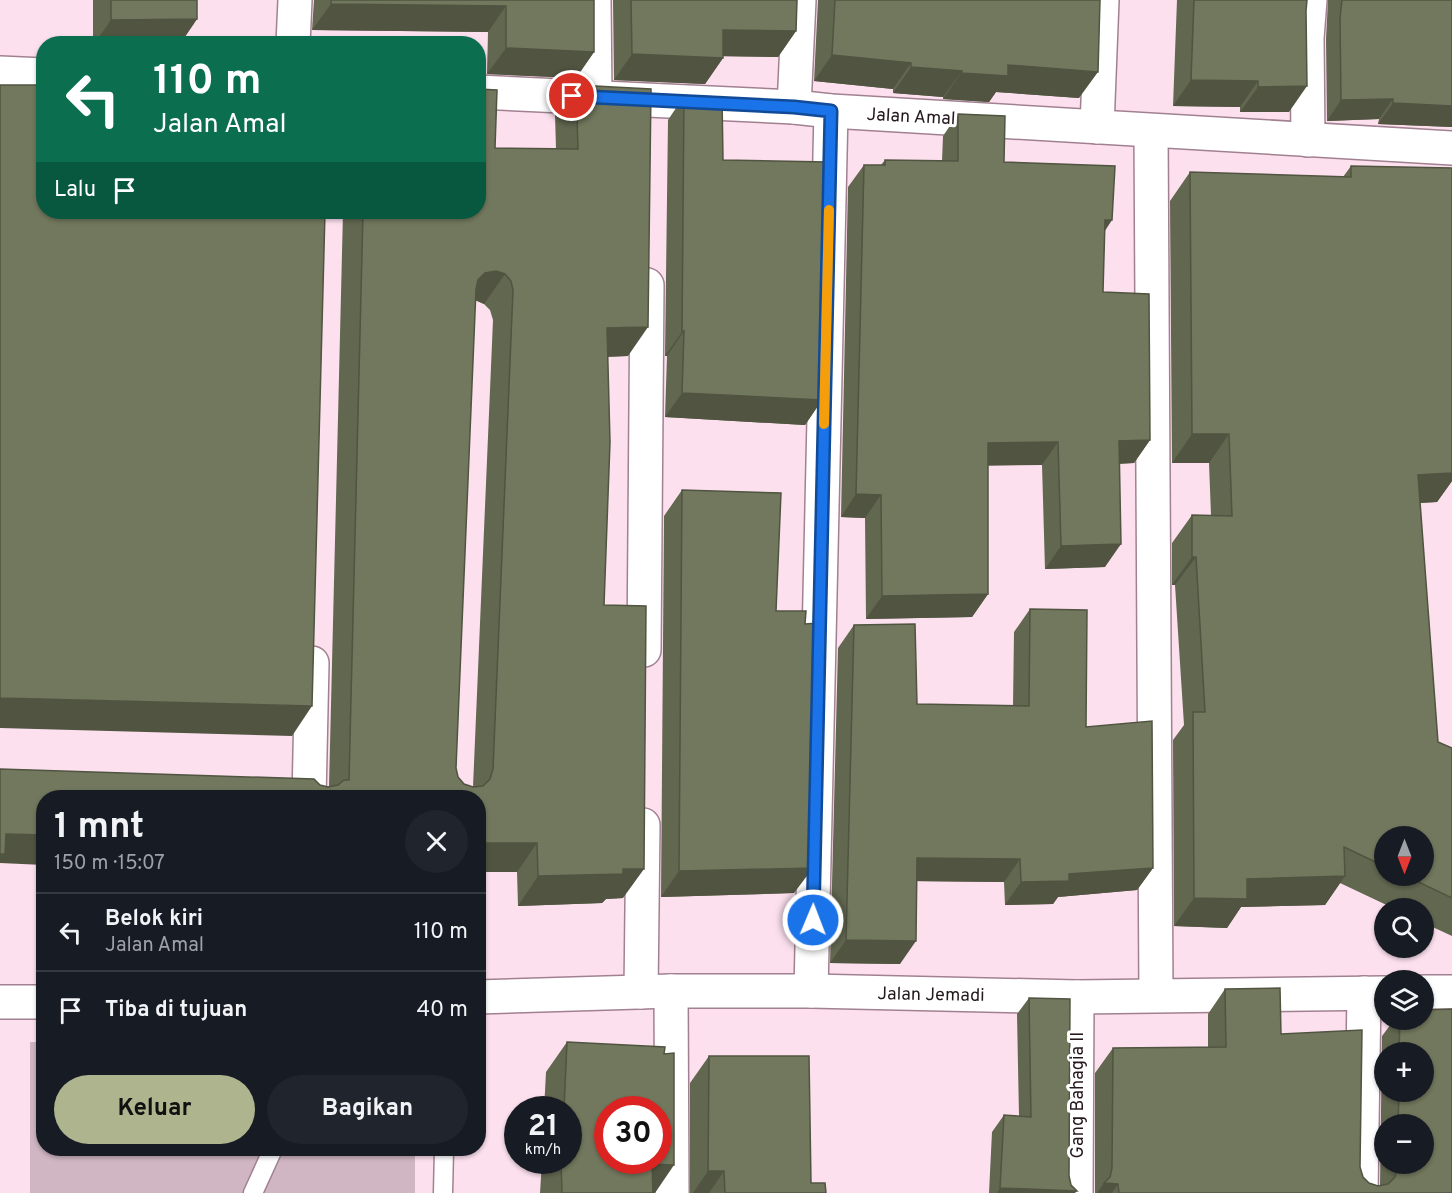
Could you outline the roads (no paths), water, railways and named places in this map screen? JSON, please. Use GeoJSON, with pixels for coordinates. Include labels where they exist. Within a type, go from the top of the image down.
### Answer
{"type":"FeatureCollection","features":[{"type":"Feature","properties":{"kind":"street"},"geometry":{"type":"LineString","coordinates":[[293,36],[295,0]]}},
{"type":"Feature","properties":{"kind":"street"},"geometry":{"type":"LineString","coordinates":[[594,0],[595,97]]}},
{"type":"Feature","properties":{"kind":"street"},"geometry":{"type":"LineString","coordinates":[[794,107],[799,0]]}},
{"type":"Feature","properties":{"kind":"street"},"geometry":{"type":"LineString","coordinates":[[1097,127],[1102,0]]}},
{"type":"Feature","properties":{"kind":"street"},"geometry":{"type":"LineString","coordinates":[[1308,140],[1307,38],[1310,0]]}},
{"type":"Feature","properties":{"kind":"street"},"geometry":{"type":"LineString","coordinates":[[0,73],[36,75]]}},
{"type":"Feature","properties":{"kind":"street","name":"Jalan Amal"},"geometry":{"type":"LineString","coordinates":[[486,92],[595,97],[649,112],[794,107],[1452,148]]}},
{"type":"Feature","properties":{"kind":"street"},"geometry":{"type":"LineString","coordinates":[[812,991],[831,111]]}},
{"type":"Feature","properties":{"kind":"street"},"geometry":{"type":"LineString","coordinates":[[1151,131],[1156,994]]}},
{"type":"Feature","properties":{"kind":"street"},"geometry":{"type":"LineString","coordinates":[[644,674],[647,255]]}},
{"type":"Feature","properties":{"kind":"street"},"geometry":{"type":"LineString","coordinates":[[309,790],[313,630]]}},
{"type":"Feature","properties":{"kind":"street"},"geometry":{"type":"LineString","coordinates":[[643,792],[672,1193]]}},
{"type":"Feature","properties":{"kind":"street","name":"Jalan Jemadi"},"geometry":{"type":"LineString","coordinates":[[486,997],[812,991],[1077,997],[1156,994],[1374,993]]}},
{"type":"Feature","properties":{"kind":"street"},"geometry":{"type":"LineString","coordinates":[[1434,992],[1452,992]]}},
{"type":"Feature","properties":{"kind":"street"},"geometry":{"type":"LineString","coordinates":[[1362,1193],[1374,993]]}},
{"type":"Feature","properties":{"kind":"street","name":"Gang Bahagia II"},"geometry":{"type":"LineString","coordinates":[[1076,1193],[1077,997]]}},
{"type":"Feature","properties":{"kind":"street"},"geometry":{"type":"LineString","coordinates":[[0,1002],[36,1002]]}},
{"type":"Feature","properties":{"kind":"lane"},"geometry":{"type":"LineString","coordinates":[[254,1193],[270,1156]]}},
{"type":"Feature","properties":{"kind":"lane"},"geometry":{"type":"LineString","coordinates":[[443,1193],[444,1156]]}}]}
